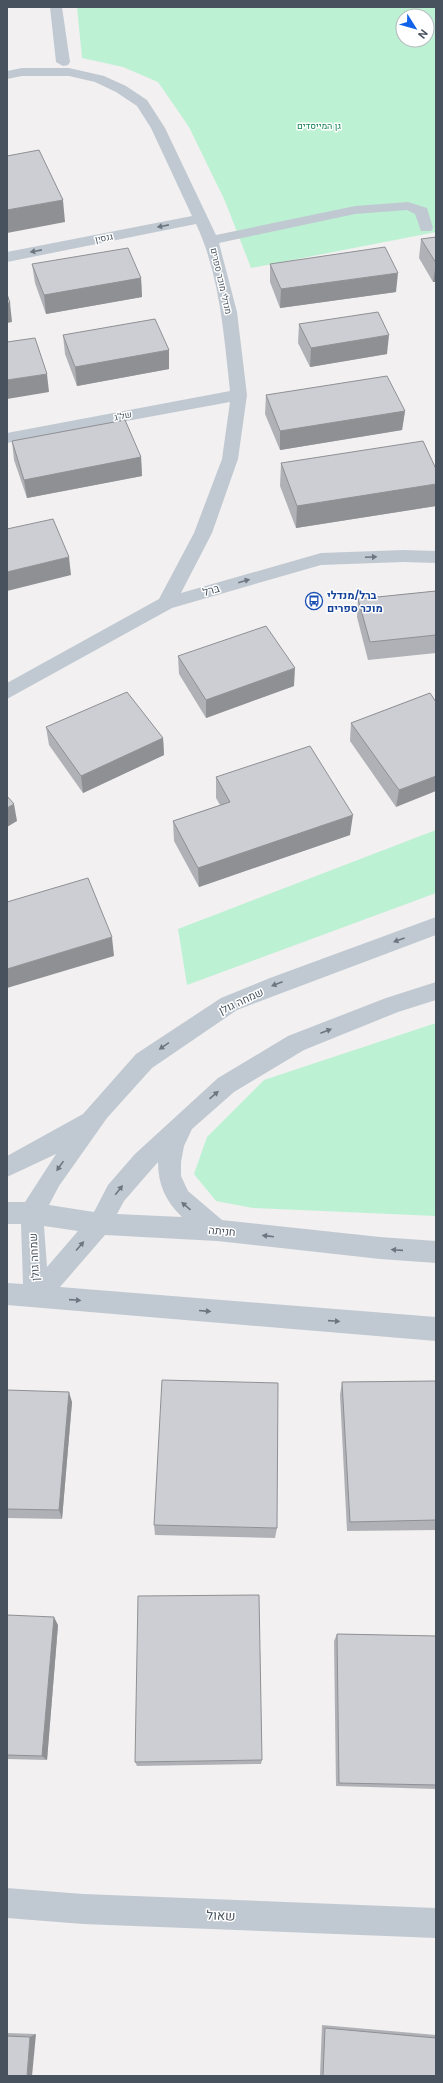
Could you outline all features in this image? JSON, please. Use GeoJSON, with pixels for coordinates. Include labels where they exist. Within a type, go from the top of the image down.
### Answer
{"type":"FeatureCollection","features":[{"type":"Feature","properties":{"kind":"street"},"geometry":{"type":"LineString","coordinates":[[56,7],[63,62]]}},
{"type":"Feature","properties":{"kind":"street","name":"מנדלי מוכר ספרים"},"geometry":{"type":"LineString","coordinates":[[7,75],[22,72],[69,72],[99,80],[121,89],[142,103],[158,128],[202,218],[211,240],[229,312],[239,395],[230,459],[203,533],[166,603]]}},
{"type":"Feature","properties":{"kind":"street"},"geometry":{"type":"LineString","coordinates":[[211,240],[354,210],[408,206],[422,211],[426,228]]}},
{"type":"Feature","properties":{"kind":"street","name":"גנסין"},"geometry":{"type":"LineString","coordinates":[[7,257],[202,218]]}},
{"type":"Feature","properties":{"kind":"street","name":"של\"ג"},"geometry":{"type":"LineString","coordinates":[[7,438],[239,395]]}},
{"type":"Feature","properties":{"kind":"street","name":"ברל"},"geometry":{"type":"LineString","coordinates":[[7,692],[166,603],[321,559],[403,556],[436,558]]}},
{"type":"Feature","properties":{"kind":"street","name":"שמחה גולן"},"geometry":{"type":"LineString","coordinates":[[36,1297],[32,1213],[51,1179],[99,1111],[144,1061],[229,1004],[278,984],[436,926]]}},
{"type":"Feature","properties":{"kind":"street","name":"שמחה גולן"},"geometry":{"type":"LineString","coordinates":[[36,1297],[100,1224],[116,1193],[143,1161],[226,1085],[296,1043],[394,1004],[436,991]]}},
{"type":"Feature","properties":{"kind":"street"},"geometry":{"type":"LineString","coordinates":[[7,1167],[60,1140],[81,1127],[99,1111]]}},
{"type":"Feature","properties":{"kind":"street"},"geometry":{"type":"LineString","coordinates":[[185,1121],[172,1146],[168,1164],[171,1184],[181,1202],[217,1230]]}},
{"type":"Feature","properties":{"kind":"street","name":"חניתה"},"geometry":{"type":"LineString","coordinates":[[7,1213],[32,1213],[100,1224],[217,1230],[380,1248],[436,1252]]}},
{"type":"Feature","properties":{"kind":"street"},"geometry":{"type":"LineString","coordinates":[[7,1294],[436,1329]]}},
{"type":"Feature","properties":{"kind":"street","name":"שאול"},"geometry":{"type":"LineString","coordinates":[[7,1903],[82,1909],[436,1923]]}},
{"type":"Feature","properties":{"kind":"green space","name":"גן המייסדים"},"geometry":{"type":"Polygon","coordinates":[[[77,7],[436,7],[436,232],[251,268],[225,201],[189,127],[158,82],[123,67],[82,58],[77,7]]]}},
{"type":"Feature","properties":{"kind":"green space"},"geometry":{"type":"Polygon","coordinates":[[[436,830],[436,893],[187,985],[178,929],[436,830]]]}},
{"type":"Feature","properties":{"kind":"green space"},"geometry":{"type":"Polygon","coordinates":[[[436,1023],[436,1216],[253,1208],[216,1201],[194,1174],[207,1137],[264,1080],[436,1023]]]}},
{"type":"Feature","properties":{"kind":"building"},"geometry":{"type":"Polygon","coordinates":[[[39,150],[63,200],[7,210],[7,156],[39,150]]]}},
{"type":"Feature","properties":{"kind":"building"},"geometry":{"type":"Polygon","coordinates":[[[436,237],[436,263],[421,239],[436,237]]]}},
{"type":"Feature","properties":{"kind":"building"},"geometry":{"type":"Polygon","coordinates":[[[385,247],[398,273],[281,289],[270,264],[385,247]]]}},
{"type":"Feature","properties":{"kind":"building"},"geometry":{"type":"Polygon","coordinates":[[[128,248],[141,278],[44,295],[32,264],[128,248]]]}},
{"type":"Feature","properties":{"kind":"building"},"geometry":{"type":"Polygon","coordinates":[[[7,294],[10,303],[7,303],[7,294]]]}},
{"type":"Feature","properties":{"kind":"building"},"geometry":{"type":"Polygon","coordinates":[[[378,312],[389,335],[311,348],[299,324],[378,312]]]}},
{"type":"Feature","properties":{"kind":"building"},"geometry":{"type":"Polygon","coordinates":[[[155,319],[169,350],[75,367],[63,335],[155,319]]]}},
{"type":"Feature","properties":{"kind":"building"},"geometry":{"type":"Polygon","coordinates":[[[35,338],[47,374],[7,380],[7,342],[35,338]]]}},
{"type":"Feature","properties":{"kind":"building"},"geometry":{"type":"Polygon","coordinates":[[[387,376],[405,411],[280,431],[266,395],[387,376]]]}},
{"type":"Feature","properties":{"kind":"building"},"geometry":{"type":"Polygon","coordinates":[[[125,420],[141,457],[24,480],[12,441],[125,420]]]}},
{"type":"Feature","properties":{"kind":"building"},"geometry":{"type":"Polygon","coordinates":[[[423,441],[436,469],[436,484],[297,506],[281,463],[423,441]]]}},
{"type":"Feature","properties":{"kind":"building"},"geometry":{"type":"Polygon","coordinates":[[[53,519],[69,557],[7,572],[7,529],[53,519]]]}},
{"type":"Feature","properties":{"kind":"building"},"geometry":{"type":"Polygon","coordinates":[[[436,591],[436,635],[370,642],[358,599],[436,591]]]}},
{"type":"Feature","properties":{"kind":"building"},"geometry":{"type":"Polygon","coordinates":[[[266,626],[295,668],[206,700],[178,656],[266,626]]]}},
{"type":"Feature","properties":{"kind":"building"},"geometry":{"type":"Polygon","coordinates":[[[127,692],[163,738],[81,776],[46,727],[127,692]]]}},
{"type":"Feature","properties":{"kind":"building"},"geometry":{"type":"Polygon","coordinates":[[[430,693],[436,702],[436,776],[399,790],[351,723],[430,693]]]}},
{"type":"Feature","properties":{"kind":"building"},"geometry":{"type":"Polygon","coordinates":[[[310,746],[353,815],[198,868],[173,821],[230,802],[216,777],[310,746]]]}},
{"type":"Feature","properties":{"kind":"building"},"geometry":{"type":"Polygon","coordinates":[[[7,796],[14,804],[7,808],[7,796]]]}},
{"type":"Feature","properties":{"kind":"building"},"geometry":{"type":"Polygon","coordinates":[[[88,878],[112,937],[7,969],[7,902],[88,878]]]}},
{"type":"Feature","properties":{"kind":"building"},"geometry":{"type":"Polygon","coordinates":[[[162,1380],[278,1383],[277,1528],[154,1525],[162,1380]]]}},
{"type":"Feature","properties":{"kind":"building"},"geometry":{"type":"Polygon","coordinates":[[[436,1381],[436,1520],[350,1522],[342,1382],[436,1381]]]}},
{"type":"Feature","properties":{"kind":"building"},"geometry":{"type":"Polygon","coordinates":[[[7,1390],[69,1392],[59,1510],[7,1509],[7,1390]]]}},
{"type":"Feature","properties":{"kind":"building"},"geometry":{"type":"Polygon","coordinates":[[[259,1595],[262,1760],[135,1762],[138,1596],[259,1595]]]}},
{"type":"Feature","properties":{"kind":"building"},"geometry":{"type":"Polygon","coordinates":[[[7,1615],[54,1617],[42,1756],[7,1755],[7,1615]]]}},
{"type":"Feature","properties":{"kind":"building"},"geometry":{"type":"Polygon","coordinates":[[[337,1634],[436,1636],[436,1785],[339,1783],[337,1634]]]}},
{"type":"Feature","properties":{"kind":"building"},"geometry":{"type":"Polygon","coordinates":[[[325,2028],[436,2038],[436,2076],[323,2076],[325,2028]]]}},
{"type":"Feature","properties":{"kind":"building"},"geometry":{"type":"Polygon","coordinates":[[[7,2036],[30,2037],[27,2076],[7,2076],[7,2036]]]}},
{"type":"Feature","properties":{"kind":"place","name":"ברל/מנדלי מוכר ספרים"},"geometry":{"type":"Point","coordinates":[314,601]}}]}
